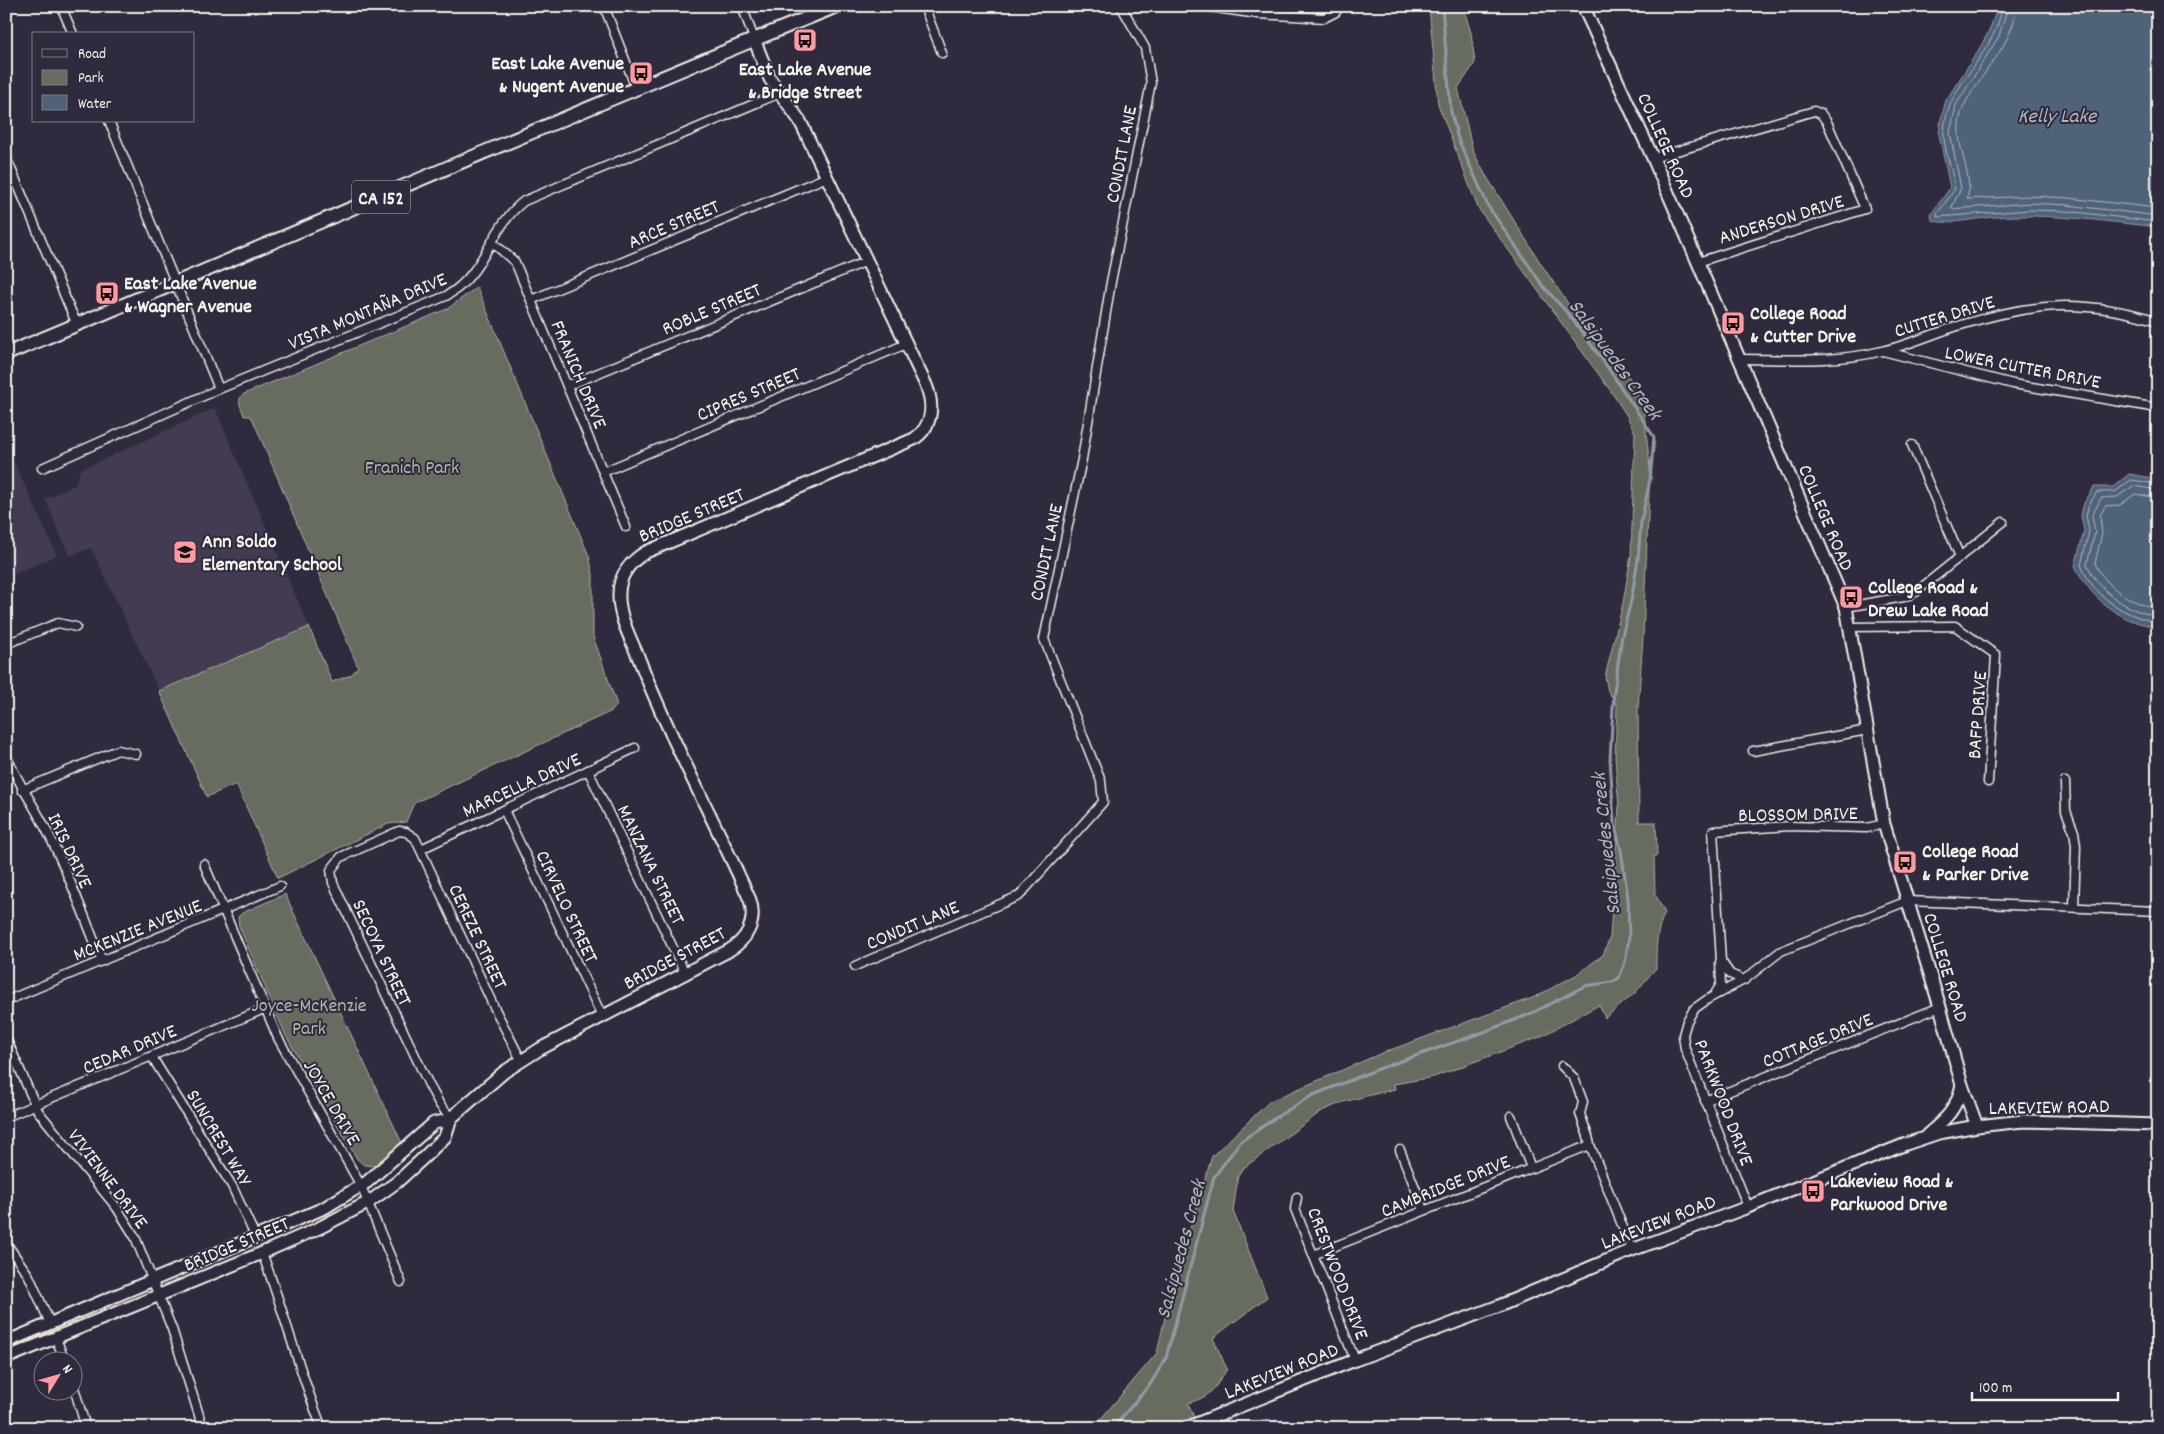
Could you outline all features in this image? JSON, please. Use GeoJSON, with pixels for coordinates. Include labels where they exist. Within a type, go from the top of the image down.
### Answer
{"type":"FeatureCollection","features":[{"type":"Feature","properties":{"kind":"main road","name":"CA 152"},"geometry":{"type":"LineString","coordinates":[[6,354],[176,284],[636,88],[837,6]]}},
{"type":"Feature","properties":{"kind":"street"},"geometry":{"type":"LineString","coordinates":[[61,6],[71,32]]}},
{"type":"Feature","properties":{"kind":"street"},"geometry":{"type":"LineString","coordinates":[[604,6],[636,88]]}},
{"type":"Feature","properties":{"kind":"street"},"geometry":{"type":"LineString","coordinates":[[742,6],[754,39]]}},
{"type":"Feature","properties":{"kind":"street"},"geometry":{"type":"LineString","coordinates":[[924,6],[942,53]]}},
{"type":"Feature","properties":{"kind":"street","name":"CONDIT LANE"},"geometry":{"type":"LineString","coordinates":[[855,966],[1019,896],[1103,802],[1101,781],[1044,639],[1082,459],[1111,282],[1150,83],[1145,48],[1121,6]]}},
{"type":"Feature","properties":{"kind":"street"},"geometry":{"type":"LineString","coordinates":[[1202,6],[1258,14],[1324,18],[1336,12],[1337,6]]}},
{"type":"Feature","properties":{"kind":"street","name":"COLLEGE ROAD"},"geometry":{"type":"LineString","coordinates":[[1583,6],[1653,158],[1846,606],[1884,824],[1962,1085],[1977,1126]]}},
{"type":"Feature","properties":{"kind":"street","name":"BRIDGE STREET"},"geometry":{"type":"LineString","coordinates":[[6,1342],[324,1208],[361,1186],[434,1123],[451,1119],[493,1081],[521,1060],[728,951],[742,941],[751,923],[752,906],[675,743],[641,664],[620,610],[618,594],[621,580],[632,563],[646,552],[918,436],[928,424],[932,405],[926,384],[800,121],[766,71],[754,39]]}},
{"type":"Feature","properties":{"kind":"street","name":"VISTA MONTAÑA DRIVE"},"geometry":{"type":"LineString","coordinates":[[42,468],[219,390],[446,296],[462,286],[473,274],[508,218],[524,201],[780,93]]}},
{"type":"Feature","properties":{"kind":"street","name":"ANDERSON DRIVE"},"geometry":{"type":"LineString","coordinates":[[1653,158],[1814,111],[1821,114],[1827,122],[1865,209],[1698,262]]}},
{"type":"Feature","properties":{"kind":"street"},"geometry":{"type":"LineString","coordinates":[[109,122],[219,390]]}},
{"type":"Feature","properties":{"kind":"street"},"geometry":{"type":"LineString","coordinates":[[6,157],[77,325]]}},
{"type":"Feature","properties":{"kind":"street","name":"ARCE STREET"},"geometry":{"type":"LineString","coordinates":[[531,300],[827,177]]}},
{"type":"Feature","properties":{"kind":"street","name":"FRANICH DRIVE"},"geometry":{"type":"LineString","coordinates":[[493,243],[516,262],[626,527]]}},
{"type":"Feature","properties":{"kind":"street","name":"ROBLE STREET"},"geometry":{"type":"LineString","coordinates":[[567,386],[866,260]]}},
{"type":"Feature","properties":{"kind":"street","name":"CUTTER DRIVE"},"geometry":{"type":"LineString","coordinates":[[1738,359],[1833,360],[1883,351],[1968,322],[2033,308],[2061,306],[2097,307],[2158,321]]}},
{"type":"Feature","properties":{"kind":"street","name":"CIPRES STREET"},"geometry":{"type":"LineString","coordinates":[[603,472],[906,344]]}},
{"type":"Feature","properties":{"kind":"street","name":"LOWER CUTTER DRIVE"},"geometry":{"type":"LineString","coordinates":[[1883,351],[2013,384],[2158,408]]}},
{"type":"Feature","properties":{"kind":"street"},"geometry":{"type":"LineString","coordinates":[[1912,445],[1960,557]]}},
{"type":"Feature","properties":{"kind":"street"},"geometry":{"type":"LineString","coordinates":[[1846,606],[1904,597],[1916,592],[2003,522]]}},
{"type":"Feature","properties":{"kind":"street"},"geometry":{"type":"LineString","coordinates":[[6,644],[58,623],[76,627]]}},
{"type":"Feature","properties":{"kind":"street","name":"BAFP DRIVE"},"geometry":{"type":"LineString","coordinates":[[1850,627],[1955,626],[1996,655],[1988,782]]}},
{"type":"Feature","properties":{"kind":"street"},"geometry":{"type":"LineString","coordinates":[[1753,751],[1868,730]]}},
{"type":"Feature","properties":{"kind":"street","name":"MARCELLA DRIVE"},"geometry":{"type":"LineString","coordinates":[[421,849],[636,748]]}},
{"type":"Feature","properties":{"kind":"street"},"geometry":{"type":"LineString","coordinates":[[22,790],[118,750],[136,754]]}},
{"type":"Feature","properties":{"kind":"street","name":"IRIS DRIVE"},"geometry":{"type":"LineString","coordinates":[[6,755],[22,790],[43,823],[57,850],[102,961]]}},
{"type":"Feature","properties":{"kind":"street","name":"MANZANA STREET"},"geometry":{"type":"LineString","coordinates":[[588,770],[686,973]]}},
{"type":"Feature","properties":{"kind":"street"},"geometry":{"type":"LineString","coordinates":[[2065,782],[2065,803],[2074,832],[2076,846],[2074,907]]}},
{"type":"Feature","properties":{"kind":"street","name":"CIRVELO STREET"},"geometry":{"type":"LineString","coordinates":[[504,810],[602,1016]]}},
{"type":"Feature","properties":{"kind":"street","name":"BLOSSOM DRIVE"},"geometry":{"type":"LineString","coordinates":[[1720,953],[1713,831],[1790,826],[1867,828],[1884,824]]}},
{"type":"Feature","properties":{"kind":"street","name":"CEREZE STREET"},"geometry":{"type":"LineString","coordinates":[[402,831],[412,835],[421,849],[494,1007],[521,1060]]}},
{"type":"Feature","properties":{"kind":"street","name":"SECOYA STREET"},"geometry":{"type":"LineString","coordinates":[[402,831],[341,857],[332,867],[331,878],[429,1086],[451,1119]]}},
{"type":"Feature","properties":{"kind":"street","name":"JOYCE DRIVE"},"geometry":{"type":"LineString","coordinates":[[204,864],[264,1009],[283,1049],[361,1186],[401,1282]]}},
{"type":"Feature","properties":{"kind":"street","name":"MCKENZIE AVENUE"},"geometry":{"type":"LineString","coordinates":[[6,1001],[280,886]]}},
{"type":"Feature","properties":{"kind":"street"},"geometry":{"type":"LineString","coordinates":[[1907,900],[2158,911]]}},
{"type":"Feature","properties":{"kind":"street","name":"PARKWOOD DRIVE"},"geometry":{"type":"LineString","coordinates":[[1748,1207],[1688,1059],[1683,1035],[1690,1015],[1700,1004],[1744,980],[1781,951],[1907,900]]}},
{"type":"Feature","properties":{"kind":"street"},"geometry":{"type":"LineString","coordinates":[[1720,953],[1720,961],[1726,971],[1734,977],[1744,980]]}},
{"type":"Feature","properties":{"kind":"street"},"geometry":{"type":"LineString","coordinates":[[1714,995],[1721,984],[1720,953]]}},
{"type":"Feature","properties":{"kind":"street","name":"COTTAGE DRIVE"},"geometry":{"type":"LineString","coordinates":[[1705,1101],[1940,1007]]}},
{"type":"Feature","properties":{"kind":"street","name":"CEDAR DRIVE"},"geometry":{"type":"LineString","coordinates":[[6,1117],[264,1009]]}},
{"type":"Feature","properties":{"kind":"street","name":"VIVIENNE DRIVE"},"geometry":{"type":"LineString","coordinates":[[6,1038],[34,1105],[124,1218],[134,1236],[175,1339],[203,1428]]}},
{"type":"Feature","properties":{"kind":"street","name":"SUNCREST WAY"},"geometry":{"type":"LineString","coordinates":[[152,1056],[232,1186],[256,1238]]}},
{"type":"Feature","properties":{"kind":"street"},"geometry":{"type":"LineString","coordinates":[[1562,1066],[1574,1078],[1583,1102],[1580,1114],[1590,1145],[1632,1250]]}},
{"type":"Feature","properties":{"kind":"street"},"geometry":{"type":"LineString","coordinates":[[1923,1138],[1952,1112],[1958,1103],[1962,1085]]}},
{"type":"Feature","properties":{"kind":"street"},"geometry":{"type":"LineString","coordinates":[[1511,1116],[1531,1168]]}},
{"type":"Feature","properties":{"kind":"street","name":"BRIDGE STREET"},"geometry":{"type":"LineString","coordinates":[[6,1358],[262,1253],[369,1202],[397,1182],[445,1137],[451,1119]]}},
{"type":"Feature","properties":{"kind":"street","name":"LAKEVIEW ROAD"},"geometry":{"type":"LineString","coordinates":[[1186,1428],[1355,1360],[1499,1306],[1632,1250],[1748,1207],[1923,1138],[1977,1126],[2023,1121],[2158,1125]]}},
{"type":"Feature","properties":{"kind":"street","name":"CAMBRIDGE DRIVE"},"geometry":{"type":"LineString","coordinates":[[1313,1255],[1590,1145]]}},
{"type":"Feature","properties":{"kind":"street"},"geometry":{"type":"LineString","coordinates":[[1400,1150],[1424,1210]]}},
{"type":"Feature","properties":{"kind":"street","name":"CRESTWOOD DRIVE"},"geometry":{"type":"LineString","coordinates":[[1297,1197],[1295,1209],[1355,1360]]}},
{"type":"Feature","properties":{"kind":"street"},"geometry":{"type":"LineString","coordinates":[[6,1243],[29,1276],[50,1323]]}},
{"type":"Feature","properties":{"kind":"street"},"geometry":{"type":"LineString","coordinates":[[262,1253],[322,1428]]}},
{"type":"Feature","properties":{"kind":"street"},"geometry":{"type":"LineString","coordinates":[[56,1338],[61,1352]]}},
{"type":"Feature","properties":{"kind":"street"},"geometry":{"type":"LineString","coordinates":[[78,1402],[86,1428]]}},
{"type":"Feature","properties":{"kind":"shaded area","name":"Ann Soldo Elementary School"},"geometry":{"type":"Polygon","coordinates":[[[215,408],[309,627],[159,691],[91,548],[69,556],[45,499],[75,485],[80,470],[215,408]]]}},
{"type":"Feature","properties":{"kind":"shaded area"},"geometry":{"type":"Polygon","coordinates":[[[6,445],[57,555],[6,578],[6,445]]]}},
{"type":"Feature","properties":{"kind":"green space"},"geometry":{"type":"Polygon","coordinates":[[[1429,6],[1463,6],[1471,33],[1475,63],[1458,88],[1473,151],[1485,174],[1543,267],[1616,374],[1625,372],[1642,394],[1650,468],[1638,708],[1639,822],[1656,822],[1657,856],[1654,856],[1655,894],[1665,913],[1658,933],[1656,968],[1635,993],[1605,1018],[1599,1005],[1540,1037],[1434,1077],[1394,1084],[1395,1089],[1343,1102],[1322,1111],[1242,1169],[1238,1176],[1233,1211],[1267,1297],[1213,1338],[1227,1369],[1212,1391],[1196,1401],[1188,1403],[1194,1417],[1171,1428],[1106,1428],[1099,1421],[1157,1353],[1170,1295],[1212,1156],[1270,1101],[1382,1053],[1535,997],[1576,975],[1603,955],[1610,937],[1619,807],[1615,758],[1617,705],[1608,691],[1605,677],[1623,603],[1631,556],[1635,433],[1627,416],[1610,390],[1478,208],[1438,104],[1429,6]]]}},
{"type":"Feature","properties":{"kind":"green space","name":"Franich Park"},"geometry":{"type":"Polygon","coordinates":[[[477,287],[589,556],[593,574],[593,636],[617,705],[612,711],[416,802],[406,822],[388,824],[278,878],[236,784],[207,797],[159,691],[309,627],[332,682],[351,675],[358,667],[253,420],[250,416],[244,416],[240,404],[241,396],[447,309],[477,287]]]}},
{"type":"Feature","properties":{"kind":"green space","name":"Joyce-McKenzie Park"},"geometry":{"type":"Polygon","coordinates":[[[285,894],[402,1143],[374,1166],[364,1165],[357,1159],[286,1036],[239,926],[238,917],[242,913],[285,894]]]}},
{"type":"Feature","properties":{"kind":"water","name":"Kelly Lake"},"geometry":{"type":"Polygon","coordinates":[[[1998,6],[2158,6],[2158,227],[2075,218],[2034,216],[1993,217],[1952,222],[1932,220],[1931,214],[1950,188],[1939,134],[1946,100],[1978,51],[1989,31],[1998,6]]]}},
{"type":"Feature","properties":{"kind":"water"},"geometry":{"type":"Polygon","coordinates":[[[2129,474],[2158,479],[2158,627],[2131,620],[2108,607],[2098,599],[2075,566],[2084,531],[2081,515],[2084,503],[2094,487],[2113,487],[2129,474]]]}},
{"type":"Feature","properties":{"kind":"waterway","name":"Salsipuedes Creek"},"geometry":{"type":"LineString","coordinates":[[1113,1428],[1151,1383],[1166,1358],[1214,1177],[1240,1142],[1311,1096],[1381,1068],[1530,1014],[1585,986],[1612,982],[1619,978],[1625,962],[1629,938],[1628,898],[1621,850],[1614,822],[1610,759],[1614,692],[1622,636],[1631,601],[1638,559],[1641,522],[1650,480],[1654,437],[1604,362],[1570,316],[1543,286],[1488,206],[1458,139],[1451,112],[1442,6]]}},
{"type":"Feature","properties":{"kind":"place","name":"East Lake Avenue & Bridge Street"},"geometry":{"type":"Point","coordinates":[805,40]}},
{"type":"Feature","properties":{"kind":"place","name":"East Lake Avenue & Nugent Avenue"},"geometry":{"type":"Point","coordinates":[641,73]}},
{"type":"Feature","properties":{"kind":"place","name":"East Lake Avenue & Wagner Avenue"},"geometry":{"type":"Point","coordinates":[107,293]}},
{"type":"Feature","properties":{"kind":"place","name":"College Road & Cutter Drive"},"geometry":{"type":"Point","coordinates":[1733,323]}},
{"type":"Feature","properties":{"kind":"place","name":"Ann Soldo Elementary School"},"geometry":{"type":"Point","coordinates":[185,552]}},
{"type":"Feature","properties":{"kind":"place","name":"College Road & Drew Lake Road"},"geometry":{"type":"Point","coordinates":[1851,597]}},
{"type":"Feature","properties":{"kind":"place","name":"College Road & Parker Drive"},"geometry":{"type":"Point","coordinates":[1905,862]}},
{"type":"Feature","properties":{"kind":"place","name":"Lakeview Road & Parkwood Drive"},"geometry":{"type":"Point","coordinates":[1813,1191]}}]}
